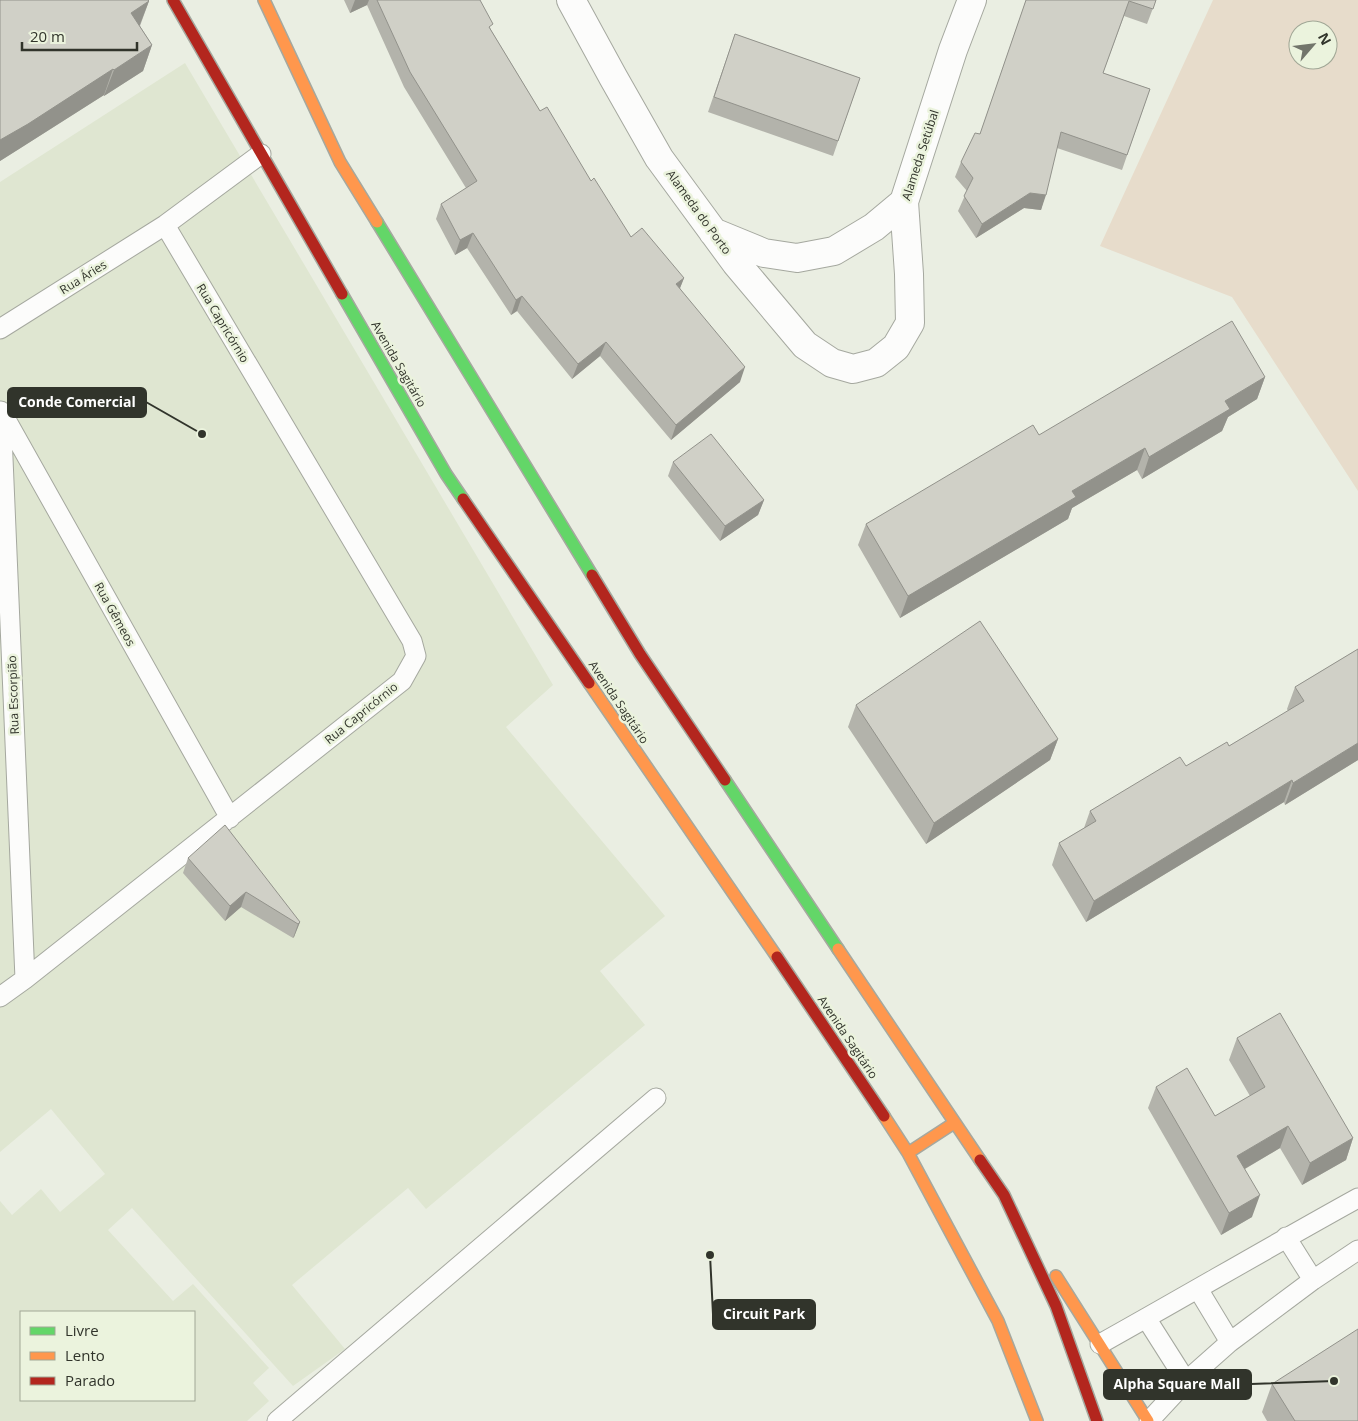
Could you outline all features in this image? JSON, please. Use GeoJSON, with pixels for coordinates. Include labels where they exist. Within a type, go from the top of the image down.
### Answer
{"type":"FeatureCollection","features":[{"type":"Feature","properties":{"kind":"street","name":"Avenida Sagitário"},"geometry":{"type":"LineString","coordinates":[[174,0],[446,474],[806,999],[908,1153],[998,1321],[1036,1421]]}},
{"type":"Feature","properties":{"kind":"street"},"geometry":{"type":"LineString","coordinates":[[264,0],[340,162],[640,654],[1004,1195],[1149,1421]]}},
{"type":"Feature","properties":{"kind":"street","name":"Alameda do Porto"},"geometry":{"type":"LineString","coordinates":[[571,0],[612,77],[659,158],[736,263],[805,345],[832,363],[853,369],[876,363]]}},
{"type":"Feature","properties":{"kind":"street","name":"Alameda Setúbal"},"geometry":{"type":"LineString","coordinates":[[876,363],[896,347],[910,323],[904,202],[953,50],[972,0]]}},
{"type":"Feature","properties":{"kind":"street"},"geometry":{"type":"LineString","coordinates":[[712,232],[764,253],[797,258],[834,251],[874,227],[904,202]]}},
{"type":"Feature","properties":{"kind":"street"},"geometry":{"type":"LineString","coordinates":[[908,1153],[954,1123]]}},
{"type":"Feature","properties":{"kind":"street"},"geometry":{"type":"LineString","coordinates":[[1004,1195],[1056,1306],[1097,1421]]}},
{"type":"Feature","properties":{"kind":"lane","name":"Rua Áries"},"geometry":{"type":"LineString","coordinates":[[0,329],[165,225],[261,154]]}},
{"type":"Feature","properties":{"kind":"lane","name":"Rua Capricórnio"},"geometry":{"type":"LineString","coordinates":[[0,997],[402,681],[416,656],[412,640],[165,225]]}},
{"type":"Feature","properties":{"kind":"lane","name":"Rua Gêmeos"},"geometry":{"type":"LineString","coordinates":[[0,410],[230,818]]}},
{"type":"Feature","properties":{"kind":"lane","name":"Rua Escorpião"},"geometry":{"type":"LineString","coordinates":[[0,410],[25,979]]}},
{"type":"Feature","properties":{"kind":"lane"},"geometry":{"type":"LineString","coordinates":[[277,1421],[656,1098]]}},
{"type":"Feature","properties":{"kind":"lane"},"geometry":{"type":"LineString","coordinates":[[1100,1344],[1286,1237],[1358,1198]]}},
{"type":"Feature","properties":{"kind":"lane"},"geometry":{"type":"LineString","coordinates":[[1286,1237],[1314,1280]]}},
{"type":"Feature","properties":{"kind":"lane"},"geometry":{"type":"LineString","coordinates":[[1149,1421],[1186,1381],[1230,1342],[1358,1250]]}},
{"type":"Feature","properties":{"kind":"lane"},"geometry":{"type":"LineString","coordinates":[[1198,1289],[1230,1342]]}},
{"type":"Feature","properties":{"kind":"lane"},"geometry":{"type":"LineString","coordinates":[[1146,1318],[1186,1381]]}},
{"type":"Feature","properties":{"kind":"shaded area"},"geometry":{"type":"Polygon","coordinates":[[[1213,0],[1358,0],[1358,491],[1232,297],[1100,246],[1213,0]]]}},
{"type":"Feature","properties":{"kind":"shaded area"},"geometry":{"type":"Polygon","coordinates":[[[185,63],[553,685],[506,727],[665,916],[600,971],[645,1025],[426,1209],[408,1188],[292,1285],[345,1349],[293,1386],[132,1208],[108,1230],[173,1301],[193,1284],[269,1368],[253,1383],[269,1401],[247,1421],[0,1421],[0,1201],[12,1215],[41,1189],[60,1212],[105,1174],[51,1109],[0,1152],[0,182],[185,63]]]}},
{"type":"Feature","properties":{"kind":"building"},"geometry":{"type":"Polygon","coordinates":[[[0,0],[148,0],[131,13],[152,45],[0,140],[0,0]]]}},
{"type":"Feature","properties":{"kind":"building"},"geometry":{"type":"Polygon","coordinates":[[[377,0],[480,0],[493,24],[489,27],[540,111],[547,107],[591,181],[594,178],[631,237],[642,228],[684,278],[676,284],[745,367],[676,425],[606,342],[578,364],[522,296],[516,300],[473,233],[460,240],[441,204],[477,181],[410,72],[377,0]]]}},
{"type":"Feature","properties":{"kind":"building"},"geometry":{"type":"Polygon","coordinates":[[[1026,0],[1156,0],[1153,9],[1129,1],[1103,73],[1150,89],[1127,155],[1061,132],[1046,195],[1030,193],[982,224],[964,196],[973,178],[961,162],[975,133],[980,134],[1026,0]]]}},
{"type":"Feature","properties":{"kind":"building"},"geometry":{"type":"Polygon","coordinates":[[[735,34],[860,78],[838,141],[714,97],[735,34]]]}},
{"type":"Feature","properties":{"kind":"building"},"geometry":{"type":"Polygon","coordinates":[[[1232,321],[1265,377],[1225,401],[1230,409],[1149,457],[1145,448],[1072,491],[1076,497],[908,596],[866,524],[1033,425],[1039,435],[1232,321]]]}},
{"type":"Feature","properties":{"kind":"building"},"geometry":{"type":"Polygon","coordinates":[[[711,434],[764,500],[725,526],[673,462],[711,434]]]}},
{"type":"Feature","properties":{"kind":"building"},"geometry":{"type":"Polygon","coordinates":[[[980,621],[1058,739],[934,823],[856,705],[980,621]]]}},
{"type":"Feature","properties":{"kind":"building"},"geometry":{"type":"Polygon","coordinates":[[[1358,649],[1358,743],[1293,783],[1292,780],[1094,901],[1059,843],[1096,821],[1090,811],[1180,757],[1186,766],[1227,742],[1229,746],[1304,701],[1295,687],[1358,649]]]}},
{"type":"Feature","properties":{"kind":"building"},"geometry":{"type":"Polygon","coordinates":[[[225,825],[300,922],[298,924],[246,892],[230,906],[188,858],[225,825]]]}},
{"type":"Feature","properties":{"kind":"building"},"geometry":{"type":"Polygon","coordinates":[[[1280,1013],[1353,1138],[1310,1163],[1288,1126],[1237,1156],[1260,1195],[1229,1213],[1156,1087],[1187,1068],[1215,1116],[1265,1087],[1237,1038],[1280,1013]]]}},
{"type":"Feature","properties":{"kind":"building"},"geometry":{"type":"Polygon","coordinates":[[[1358,1329],[1358,1421],[1295,1421],[1272,1384],[1358,1329]]]}},
{"type":"Feature","properties":{"kind":"traffic: fast"},"geometry":{"type":"LineString","coordinates":[[377,222],[592,575]]}},
{"type":"Feature","properties":{"kind":"traffic: fast"},"geometry":{"type":"LineString","coordinates":[[342,294],[446,474],[463,499]]}},
{"type":"Feature","properties":{"kind":"traffic: fast"},"geometry":{"type":"LineString","coordinates":[[725,780],[838,949]]}},
{"type":"Feature","properties":{"kind":"traffic: slow"},"geometry":{"type":"LineString","coordinates":[[264,0],[340,162],[377,222]]}},
{"type":"Feature","properties":{"kind":"traffic: slow"},"geometry":{"type":"LineString","coordinates":[[589,683],[777,957]]}},
{"type":"Feature","properties":{"kind":"traffic: slow"},"geometry":{"type":"LineString","coordinates":[[838,949],[980,1160]]}},
{"type":"Feature","properties":{"kind":"traffic: slow"},"geometry":{"type":"LineString","coordinates":[[884,1116],[908,1153],[998,1321],[1037,1421]]}},
{"type":"Feature","properties":{"kind":"traffic: slow"},"geometry":{"type":"LineString","coordinates":[[908,1153],[954,1123]]}},
{"type":"Feature","properties":{"kind":"traffic: slow"},"geometry":{"type":"LineString","coordinates":[[1056,1276],[1148,1421]]}},
{"type":"Feature","properties":{"kind":"traffic: jam"},"geometry":{"type":"LineString","coordinates":[[173,0],[342,294]]}},
{"type":"Feature","properties":{"kind":"traffic: jam"},"geometry":{"type":"LineString","coordinates":[[463,499],[589,683]]}},
{"type":"Feature","properties":{"kind":"traffic: jam"},"geometry":{"type":"LineString","coordinates":[[592,575],[640,654],[725,780]]}},
{"type":"Feature","properties":{"kind":"traffic: jam"},"geometry":{"type":"LineString","coordinates":[[777,957],[884,1116]]}},
{"type":"Feature","properties":{"kind":"traffic: jam"},"geometry":{"type":"LineString","coordinates":[[980,1160],[1004,1195],[1056,1306],[1097,1421]]}},
{"type":"Feature","properties":{"kind":"place","name":"Conde Comercial"},"geometry":{"type":"Point","coordinates":[202,434]}},
{"type":"Feature","properties":{"kind":"place","name":"Circuit Park"},"geometry":{"type":"Point","coordinates":[710,1255]}},
{"type":"Feature","properties":{"kind":"place","name":"Alpha Square Mall"},"geometry":{"type":"Point","coordinates":[1334,1381]}}]}
